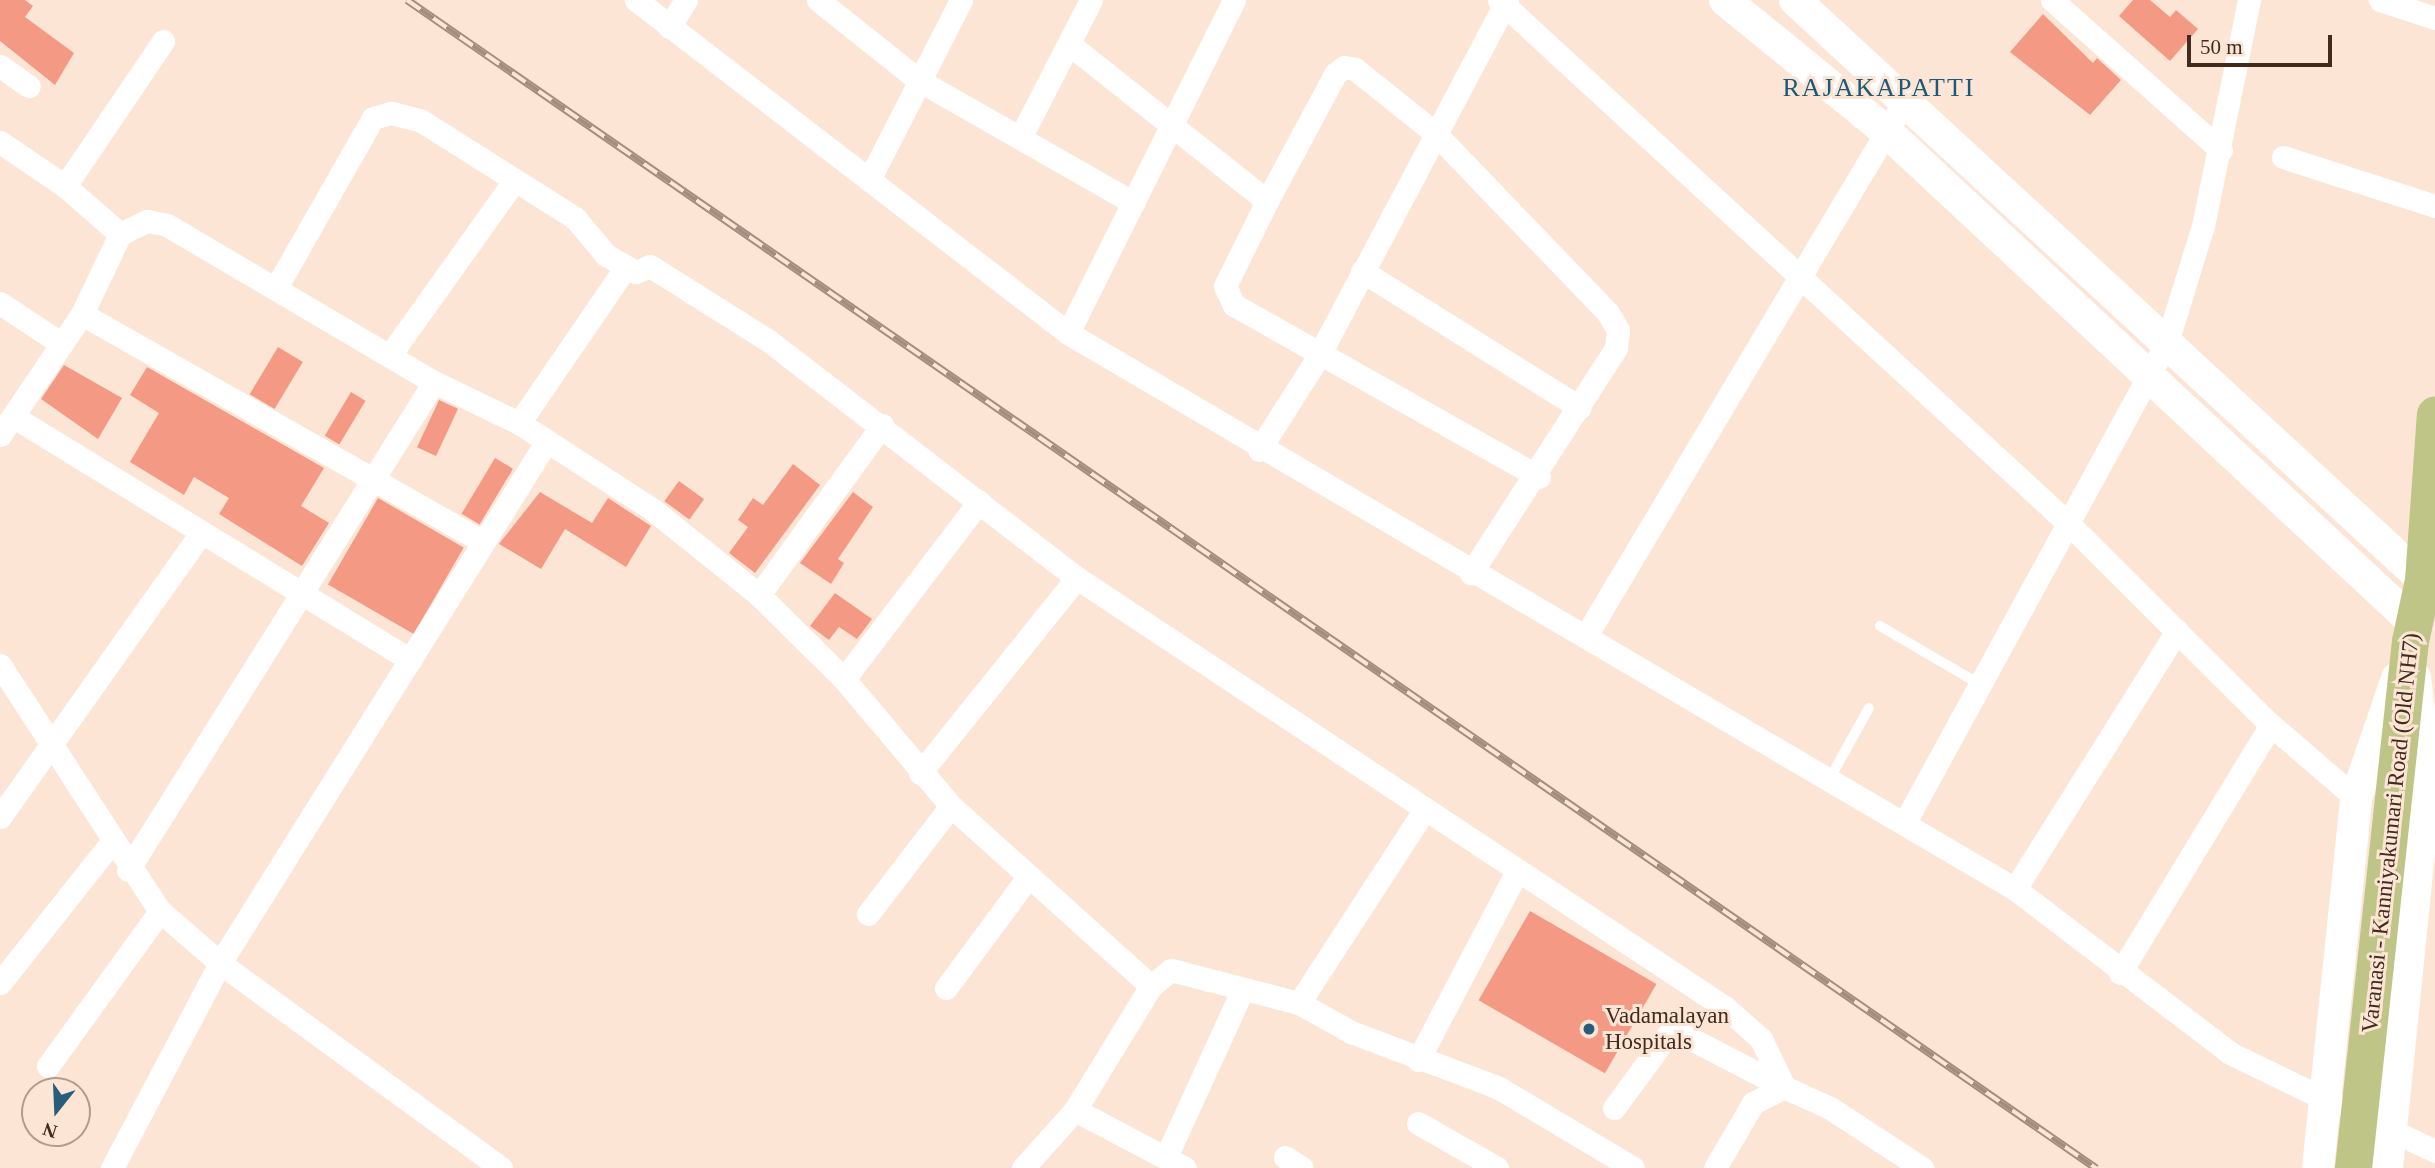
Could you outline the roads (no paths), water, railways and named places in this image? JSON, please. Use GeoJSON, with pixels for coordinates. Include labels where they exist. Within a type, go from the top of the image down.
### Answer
{"type":"FeatureCollection","features":[{"type":"Feature","properties":{"kind":"main road"},"geometry":{"type":"LineString","coordinates":[[1725,0],[1886,132],[2150,374],[2412,632],[2431,776],[2387,1129],[2387,1168]]}},
{"type":"Feature","properties":{"kind":"main road"},"geometry":{"type":"LineString","coordinates":[[1795,0],[1902,104],[2167,342],[2429,583]]}},
{"type":"Feature","properties":{"kind":"main road","name":"Varanasi - Kanniyakumari Road (Old NH7)"},"geometry":{"type":"LineString","coordinates":[[2353,1168],[2412,632],[2429,583],[2435,414]]}},
{"type":"Feature","properties":{"kind":"main road"},"geometry":{"type":"LineString","coordinates":[[2318,1168],[2356,798],[2412,632]]}},
{"type":"Feature","properties":{"kind":"street"},"geometry":{"type":"LineString","coordinates":[[636,0],[1068,332],[1259,450],[1471,573],[1587,634],[2015,889],[2120,973],[2230,1053],[2435,1151]]}},
{"type":"Feature","properties":{"kind":"street"},"geometry":{"type":"LineString","coordinates":[[669,27],[686,0]]}},
{"type":"Feature","properties":{"kind":"street"},"geometry":{"type":"LineString","coordinates":[[818,0],[920,81],[1134,202]]}},
{"type":"Feature","properties":{"kind":"street"},"geometry":{"type":"LineString","coordinates":[[869,180],[961,0]]}},
{"type":"Feature","properties":{"kind":"street"},"geometry":{"type":"LineString","coordinates":[[1020,138],[1091,0]]}},
{"type":"Feature","properties":{"kind":"street"},"geometry":{"type":"LineString","coordinates":[[1068,332],[1234,0]]}},
{"type":"Feature","properties":{"kind":"street"},"geometry":{"type":"LineString","coordinates":[[2052,0],[2221,150]]}},
{"type":"Feature","properties":{"kind":"street"},"geometry":{"type":"LineString","coordinates":[[1905,822],[2071,526],[2167,342],[2221,150],[2249,0]]}},
{"type":"Feature","properties":{"kind":"street"},"geometry":{"type":"LineString","coordinates":[[2380,0],[2435,18]]}},
{"type":"Feature","properties":{"kind":"street"},"geometry":{"type":"LineString","coordinates":[[1259,450],[1318,357],[1503,2],[1800,283],[2071,526],[2271,725],[2356,798]]}},
{"type":"Feature","properties":{"kind":"street"},"geometry":{"type":"LineString","coordinates":[[65,186],[163,41]]}},
{"type":"Feature","properties":{"kind":"street"},"geometry":{"type":"LineString","coordinates":[[1069,44],[1267,201]]}},
{"type":"Feature","properties":{"kind":"street"},"geometry":{"type":"LineString","coordinates":[[0,66],[29,86]]}},
{"type":"Feature","properties":{"kind":"street"},"geometry":{"type":"LineString","coordinates":[[1471,573],[1539,477],[1616,348],[1618,330],[1434,132],[1355,69],[1343,67],[1267,201],[1225,296],[1318,357],[1539,477]]}},
{"type":"Feature","properties":{"kind":"street"},"geometry":{"type":"LineString","coordinates":[[1587,634],[1800,283],[1902,104]]}},
{"type":"Feature","properties":{"kind":"street"},"geometry":{"type":"LineString","coordinates":[[276,286],[373,118],[391,113],[419,120],[575,218],[606,255],[636,272],[650,266],[769,341],[882,425],[1077,578],[1423,812],[1726,1007],[1761,1039],[1784,1087]]}},
{"type":"Feature","properties":{"kind":"street"},"geometry":{"type":"LineString","coordinates":[[0,142],[65,186],[120,234]]}},
{"type":"Feature","properties":{"kind":"street"},"geometry":{"type":"LineString","coordinates":[[2283,157],[2435,206]]}},
{"type":"Feature","properties":{"kind":"street"},"geometry":{"type":"LineString","coordinates":[[390,355],[514,181]]}},
{"type":"Feature","properties":{"kind":"street"},"geometry":{"type":"LineString","coordinates":[[410,660],[201,533],[7,426],[82,314],[120,234],[147,221],[167,225],[276,286],[434,382],[519,423],[652,509],[760,595],[844,679],[920,773],[951,806],[1151,986]]}},
{"type":"Feature","properties":{"kind":"street"},"geometry":{"type":"LineString","coordinates":[[519,423],[626,267]]}},
{"type":"Feature","properties":{"kind":"street"},"geometry":{"type":"LineString","coordinates":[[1362,271],[1580,408]]}},
{"type":"Feature","properties":{"kind":"street"},"geometry":{"type":"LineString","coordinates":[[0,303],[62,344]]}},
{"type":"Feature","properties":{"kind":"street"},"geometry":{"type":"LineString","coordinates":[[82,314],[373,476],[481,541]]}},
{"type":"Feature","properties":{"kind":"street"},"geometry":{"type":"LineString","coordinates":[[128,870],[304,597],[373,476],[434,382]]}},
{"type":"Feature","properties":{"kind":"street"},"geometry":{"type":"LineString","coordinates":[[760,595],[882,425]]}},
{"type":"Feature","properties":{"kind":"street"},"geometry":{"type":"LineString","coordinates":[[112,1168],[220,963],[410,660],[481,541],[547,441]]}},
{"type":"Feature","properties":{"kind":"street"},"geometry":{"type":"LineString","coordinates":[[844,679],[979,502]]}},
{"type":"Feature","properties":{"kind":"street"},"geometry":{"type":"LineString","coordinates":[[0,817],[201,533]]}},
{"type":"Feature","properties":{"kind":"street"},"geometry":{"type":"LineString","coordinates":[[920,773],[1077,578]]}},
{"type":"Feature","properties":{"kind":"street"},"geometry":{"type":"LineString","coordinates":[[2015,889],[2177,631]]}},
{"type":"Feature","properties":{"kind":"street"},"geometry":{"type":"LineString","coordinates":[[1,670],[128,870],[160,911],[220,963],[501,1168]]}},
{"type":"Feature","properties":{"kind":"street"},"geometry":{"type":"LineString","coordinates":[[2120,973],[2271,725]]}},
{"type":"Feature","properties":{"kind":"street"},"geometry":{"type":"LineString","coordinates":[[867,914],[951,806]]}},
{"type":"Feature","properties":{"kind":"street"},"geometry":{"type":"LineString","coordinates":[[1299,1003],[1423,812]]}},
{"type":"Feature","properties":{"kind":"street"},"geometry":{"type":"LineString","coordinates":[[0,983],[111,843]]}},
{"type":"Feature","properties":{"kind":"street"},"geometry":{"type":"LineString","coordinates":[[1418,1060],[1516,873]]}},
{"type":"Feature","properties":{"kind":"street"},"geometry":{"type":"LineString","coordinates":[[946,988],[1028,876]]}},
{"type":"Feature","properties":{"kind":"street"},"geometry":{"type":"LineString","coordinates":[[48,1066],[160,911]]}},
{"type":"Feature","properties":{"kind":"street"},"geometry":{"type":"LineString","coordinates":[[1023,1168],[1075,1110],[1151,986],[1171,971],[1299,1003],[1418,1060],[1499,1088],[1633,1168]]}},
{"type":"Feature","properties":{"kind":"street"},"geometry":{"type":"LineString","coordinates":[[1075,1110],[1176,1162],[1243,989]]}},
{"type":"Feature","properties":{"kind":"street"},"geometry":{"type":"LineString","coordinates":[[1614,1108],[1672,1029],[1830,1108],[1922,1168]]}},
{"type":"Feature","properties":{"kind":"street"},"geometry":{"type":"LineString","coordinates":[[1715,1168],[1753,1103],[1784,1087]]}},
{"type":"Feature","properties":{"kind":"street"},"geometry":{"type":"LineString","coordinates":[[1418,1123],[1496,1168]]}},
{"type":"Feature","properties":{"kind":"lane"},"geometry":{"type":"LineString","coordinates":[[1880,626],[1982,685]]}},
{"type":"Feature","properties":{"kind":"lane"},"geometry":{"type":"LineString","coordinates":[[1830,778],[1869,708]]}},
{"type":"Feature","properties":{"kind":"railway"},"geometry":{"type":"LineString","coordinates":[[407,0],[2096,1168]]}},
{"type":"Feature","properties":{"kind":"place","name":"Vadamalayan Hospitals"},"geometry":{"type":"Point","coordinates":[1589,1029]}},
{"type":"Feature","properties":{"kind":"district","name":"RAJAKAPATTI"},"geometry":{"type":"Point","coordinates":[1879,88]}}]}
